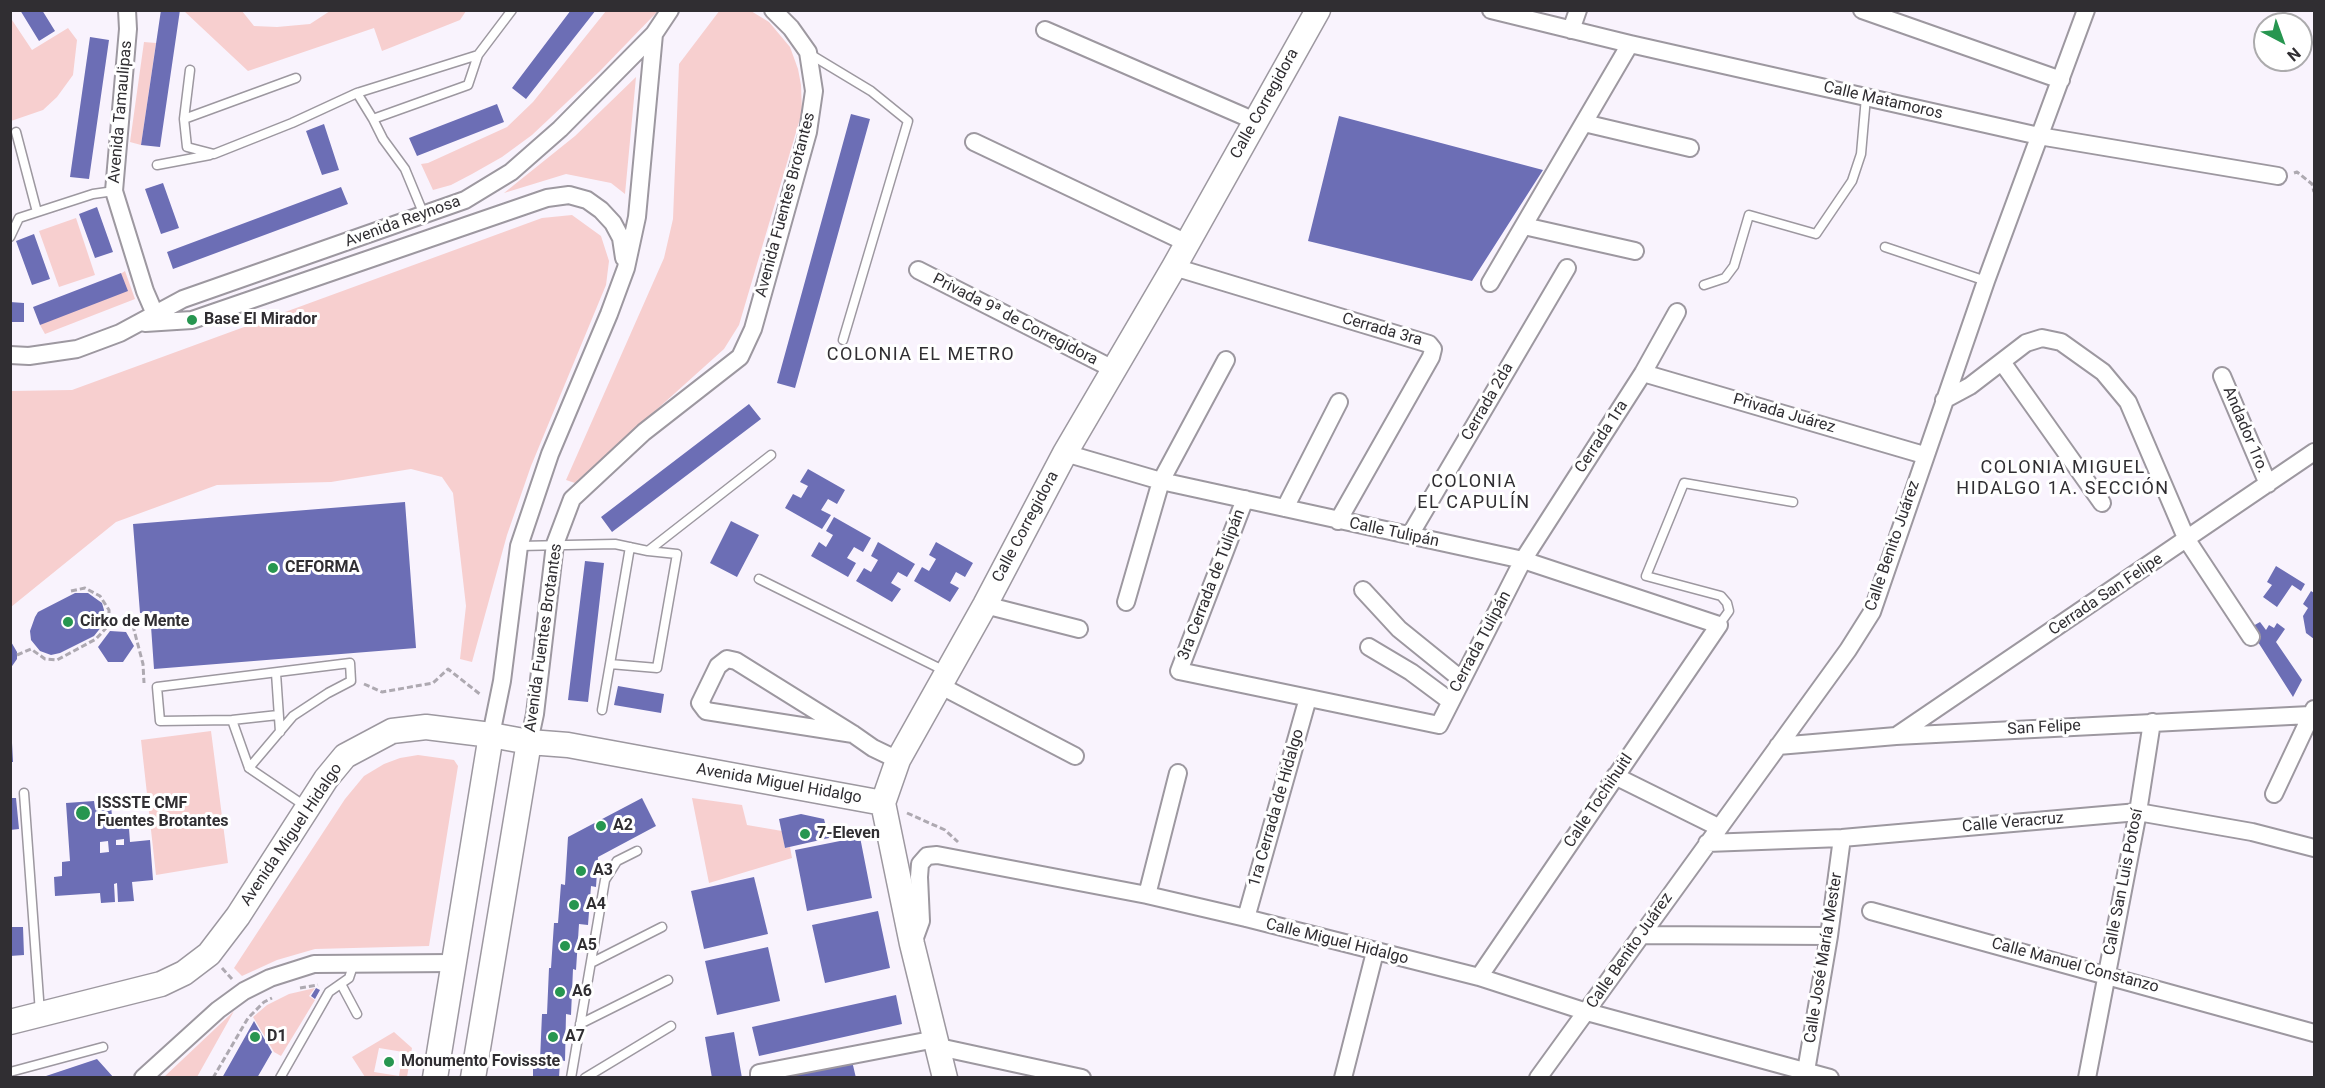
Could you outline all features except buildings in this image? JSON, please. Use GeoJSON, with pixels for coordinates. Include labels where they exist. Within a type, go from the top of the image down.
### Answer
{"type":"FeatureCollection","features":[{"type":"Feature","properties":{"kind":"street","name":"Avenida Tamaulipas"},"geometry":{"type":"LineString","coordinates":[[127,10],[128,29],[114,191],[145,291],[157,317]]}},
{"type":"Feature","properties":{"kind":"street"},"geometry":{"type":"LineString","coordinates":[[435,1077],[497,707],[519,546],[550,454],[626,268],[636,217],[654,33],[670,10]]}},
{"type":"Feature","properties":{"kind":"street","name":"Avenida Fuentes Brotantes"},"geometry":{"type":"LineString","coordinates":[[473,1077],[535,714],[555,544],[573,499],[644,432],[740,357],[753,329],[808,132],[814,91],[808,52],[791,28],[773,10]]}},
{"type":"Feature","properties":{"kind":"street","name":"Calle Corregidora"},"geometry":{"type":"LineString","coordinates":[[884,807],[898,760],[986,604],[1065,453],[1174,267],[1318,10]]}},
{"type":"Feature","properties":{"kind":"street","name":"Calle Matamoros"},"geometry":{"type":"LineString","coordinates":[[1491,10],[1630,44],[2039,135],[2278,176]]}},
{"type":"Feature","properties":{"kind":"street"},"geometry":{"type":"LineString","coordinates":[[1571,30],[1578,10]]}},
{"type":"Feature","properties":{"kind":"street"},"geometry":{"type":"LineString","coordinates":[[1862,10],[2061,80]]}},
{"type":"Feature","properties":{"kind":"street","name":"Calle Benito Juárez"},"geometry":{"type":"LineString","coordinates":[[1538,1077],[1848,650],[1872,612],[1924,455],[2086,10]]}},
{"type":"Feature","properties":{"kind":"street"},"geometry":{"type":"LineString","coordinates":[[1045,30],[1255,121]]}},
{"type":"Feature","properties":{"kind":"street","name":"Avenida Reynosa"},"geometry":{"type":"LineString","coordinates":[[10,355],[29,356],[77,349],[157,317],[183,299],[465,200],[511,172],[560,129],[654,33]]}},
{"type":"Feature","properties":{"kind":"street"},"geometry":{"type":"LineString","coordinates":[[1490,283],[1630,44]]}},
{"type":"Feature","properties":{"kind":"street"},"geometry":{"type":"LineString","coordinates":[[1584,123],[1690,148]]}},
{"type":"Feature","properties":{"kind":"street"},"geometry":{"type":"LineString","coordinates":[[974,142],[1187,243]]}},
{"type":"Feature","properties":{"kind":"street","name":"Avenida Reynosa"},"geometry":{"type":"LineString","coordinates":[[157,317],[192,320],[548,198],[569,195],[587,200],[613,223],[621,238],[626,268]]}},
{"type":"Feature","properties":{"kind":"street"},"geometry":{"type":"LineString","coordinates":[[1524,226],[1635,251]]}},
{"type":"Feature","properties":{"kind":"street","name":"Cerrada 3ra"},"geometry":{"type":"LineString","coordinates":[[1174,267],[1429,344],[1433,349],[1431,357],[1338,521]]}},
{"type":"Feature","properties":{"kind":"street","name":"Cerrada 2da"},"geometry":{"type":"LineString","coordinates":[[1410,536],[1567,268]]}},
{"type":"Feature","properties":{"kind":"street","name":"Privada 9ª de Corregidora"},"geometry":{"type":"LineString","coordinates":[[918,270],[1113,369]]}},
{"type":"Feature","properties":{"kind":"street","name":"Cerrada 1ra"},"geometry":{"type":"LineString","coordinates":[[1523,560],[1643,373],[1677,312]]}},
{"type":"Feature","properties":{"kind":"street"},"geometry":{"type":"LineString","coordinates":[[1944,400],[1970,386],[2026,343],[2042,338],[2061,342],[2103,372],[2128,402],[2187,540],[2251,637]]}},
{"type":"Feature","properties":{"kind":"street"},"geometry":{"type":"LineString","coordinates":[[1126,602],[1161,481],[1226,360]]}},
{"type":"Feature","properties":{"kind":"street"},"geometry":{"type":"LineString","coordinates":[[2002,362],[2102,503]]}},
{"type":"Feature","properties":{"kind":"street","name":"Privada Juárez"},"geometry":{"type":"LineString","coordinates":[[1643,373],[1924,455]]}},
{"type":"Feature","properties":{"kind":"street","name":"Andador 1ro."},"geometry":{"type":"LineString","coordinates":[[2222,375],[2268,484]]}},
{"type":"Feature","properties":{"kind":"street"},"geometry":{"type":"LineString","coordinates":[[1285,508],[1339,402]]}},
{"type":"Feature","properties":{"kind":"street","name":"Cerrada San Felipe"},"geometry":{"type":"LineString","coordinates":[[1896,736],[2314,452]]}},
{"type":"Feature","properties":{"kind":"street","name":"Calle Tulipán"},"geometry":{"type":"LineString","coordinates":[[1065,453],[1161,481],[1523,560],[1719,624]]}},
{"type":"Feature","properties":{"kind":"street","name":"3ra Cerrada de Tulipán"},"geometry":{"type":"LineString","coordinates":[[1245,499],[1179,671],[1308,698]]}},
{"type":"Feature","properties":{"kind":"street","name":"Cerrada Tulipán"},"geometry":{"type":"LineString","coordinates":[[1308,698],[1439,725],[1523,560]]}},
{"type":"Feature","properties":{"kind":"street"},"geometry":{"type":"LineString","coordinates":[[1363,590],[1399,629],[1462,680]]}},
{"type":"Feature","properties":{"kind":"street"},"geometry":{"type":"LineString","coordinates":[[986,604],[1079,629]]}},
{"type":"Feature","properties":{"kind":"street","name":"Calle Tochihuitl"},"geometry":{"type":"LineString","coordinates":[[1479,977],[1719,624]]}},
{"type":"Feature","properties":{"kind":"street"},"geometry":{"type":"LineString","coordinates":[[1369,647],[1411,672],[1450,700]]}},
{"type":"Feature","properties":{"kind":"street"},"geometry":{"type":"LineString","coordinates":[[853,734],[706,711],[700,704],[718,666],[727,659],[736,661],[898,760]]}},
{"type":"Feature","properties":{"kind":"street"},"geometry":{"type":"LineString","coordinates":[[945,679],[1075,756]]}},
{"type":"Feature","properties":{"kind":"street","name":"1ra Cerrada de Hidalgo"},"geometry":{"type":"LineString","coordinates":[[1246,918],[1308,698]]}},
{"type":"Feature","properties":{"kind":"street"},"geometry":{"type":"LineString","coordinates":[[2274,794],[2312,711]]}},
{"type":"Feature","properties":{"kind":"street","name":"San Felipe"},"geometry":{"type":"LineString","coordinates":[[1778,746],[1896,736],[2312,711]]}},
{"type":"Feature","properties":{"kind":"street","name":"Calle San Luis Potosí"},"geometry":{"type":"LineString","coordinates":[[2087,1077],[2138,812],[2152,722]]}},
{"type":"Feature","properties":{"kind":"street","name":"Avenida Miguel Hidalgo"},"geometry":{"type":"LineString","coordinates":[[10,1022],[161,984],[184,973],[209,954],[238,916],[326,779],[345,756],[392,731],[426,727],[529,742],[568,745],[884,807]]}},
{"type":"Feature","properties":{"kind":"street"},"geometry":{"type":"LineString","coordinates":[[1147,895],[1178,773]]}},
{"type":"Feature","properties":{"kind":"street"},"geometry":{"type":"LineString","coordinates":[[1615,776],[1718,827]]}},
{"type":"Feature","properties":{"kind":"street"},"geometry":{"type":"LineString","coordinates":[[884,807],[912,944],[945,1077]]}},
{"type":"Feature","properties":{"kind":"street","name":"Calle Veracruz"},"geometry":{"type":"LineString","coordinates":[[1707,843],[1842,838],[2138,812],[2252,832],[2314,849]]}},
{"type":"Feature","properties":{"kind":"street","name":"Calle José María Mester"},"geometry":{"type":"LineString","coordinates":[[1807,1074],[1842,838]]}},
{"type":"Feature","properties":{"kind":"street","name":"Calle Miguel Hidalgo"},"geometry":{"type":"LineString","coordinates":[[912,944],[921,921],[920,864],[927,856],[937,855],[1147,895],[1246,918],[1479,977],[1587,1012],[1807,1074],[1830,1077]]}},
{"type":"Feature","properties":{"kind":"street","name":"Calle Manuel Constanzo"},"geometry":{"type":"LineString","coordinates":[[1871,911],[2314,1033]]}},
{"type":"Feature","properties":{"kind":"street"},"geometry":{"type":"LineString","coordinates":[[1641,935],[1829,936]]}},
{"type":"Feature","properties":{"kind":"street"},"geometry":{"type":"LineString","coordinates":[[1343,1077],[1375,952]]}},
{"type":"Feature","properties":{"kind":"street"},"geometry":{"type":"LineString","coordinates":[[143,1077],[218,1010],[244,991],[270,978],[314,964],[453,963]]}},
{"type":"Feature","properties":{"kind":"street"},"geometry":{"type":"LineString","coordinates":[[759,1077],[759,1073],[937,1043],[1082,1077]]}},
{"type":"Feature","properties":{"kind":"lane"},"geometry":{"type":"LineString","coordinates":[[373,119],[468,85],[478,55],[512,10]]}},
{"type":"Feature","properties":{"kind":"lane"},"geometry":{"type":"LineString","coordinates":[[808,52],[871,91],[908,121],[843,340]]}},
{"type":"Feature","properties":{"kind":"lane"},"geometry":{"type":"LineString","coordinates":[[157,165],[214,154],[292,123],[357,93],[478,55]]}},
{"type":"Feature","properties":{"kind":"lane"},"geometry":{"type":"LineString","coordinates":[[190,70],[184,119],[187,147],[214,154]]}},
{"type":"Feature","properties":{"kind":"lane"},"geometry":{"type":"LineString","coordinates":[[184,119],[296,78]]}},
{"type":"Feature","properties":{"kind":"lane"},"geometry":{"type":"LineString","coordinates":[[357,93],[383,139],[405,169],[424,215]]}},
{"type":"Feature","properties":{"kind":"lane"},"geometry":{"type":"LineString","coordinates":[[1704,285],[1725,279],[1734,266],[1749,215],[1816,234],[1851,181],[1861,154],[1866,97]]}},
{"type":"Feature","properties":{"kind":"lane"},"geometry":{"type":"LineString","coordinates":[[16,132],[37,212]]}},
{"type":"Feature","properties":{"kind":"lane"},"geometry":{"type":"LineString","coordinates":[[10,237],[19,218],[93,194],[114,191]]}},
{"type":"Feature","properties":{"kind":"lane"},"geometry":{"type":"LineString","coordinates":[[1885,247],[1986,281]]}},
{"type":"Feature","properties":{"kind":"lane"},"geometry":{"type":"LineString","coordinates":[[648,551],[771,455]]}},
{"type":"Feature","properties":{"kind":"lane"},"geometry":{"type":"LineString","coordinates":[[1719,624],[1729,611],[1727,603],[1721,596],[1646,576],[1684,483],[1793,502]]}},
{"type":"Feature","properties":{"kind":"lane"},"geometry":{"type":"LineString","coordinates":[[519,546],[615,544],[677,554],[657,668],[610,664]]}},
{"type":"Feature","properties":{"kind":"lane"},"geometry":{"type":"LineString","coordinates":[[602,711],[630,547]]}},
{"type":"Feature","properties":{"kind":"lane"},"geometry":{"type":"LineString","coordinates":[[759,579],[929,661],[945,679]]}},
{"type":"Feature","properties":{"kind":"lane"},"geometry":{"type":"LineString","coordinates":[[249,768],[280,732],[302,711],[351,681],[350,663],[157,687],[160,721],[232,720],[278,715]]}},
{"type":"Feature","properties":{"kind":"lane"},"geometry":{"type":"LineString","coordinates":[[276,673],[280,732]]}},
{"type":"Feature","properties":{"kind":"lane"},"geometry":{"type":"LineString","coordinates":[[232,720],[249,768],[308,808]]}},
{"type":"Feature","properties":{"kind":"lane"},"geometry":{"type":"LineString","coordinates":[[24,794],[40,1013]]}},
{"type":"Feature","properties":{"kind":"lane"},"geometry":{"type":"LineString","coordinates":[[572,1077],[605,880],[618,861],[637,851]]}},
{"type":"Feature","properties":{"kind":"lane"},"geometry":{"type":"LineString","coordinates":[[591,963],[662,927]]}},
{"type":"Feature","properties":{"kind":"lane"},"geometry":{"type":"LineString","coordinates":[[280,1077],[329,992],[349,978],[354,963]]}},
{"type":"Feature","properties":{"kind":"lane"},"geometry":{"type":"LineString","coordinates":[[580,1024],[668,980]]}},
{"type":"Feature","properties":{"kind":"lane"},"geometry":{"type":"LineString","coordinates":[[341,984],[357,1014]]}},
{"type":"Feature","properties":{"kind":"lane"},"geometry":{"type":"LineString","coordinates":[[585,1077],[671,1026]]}},
{"type":"Feature","properties":{"kind":"lane"},"geometry":{"type":"LineString","coordinates":[[10,1072],[103,1047]]}},
{"type":"Feature","properties":{"kind":"path"},"geometry":{"type":"LineString","coordinates":[[2278,176],[2297,172],[2312,184],[2314,192]]}},
{"type":"Feature","properties":{"kind":"path"},"geometry":{"type":"LineString","coordinates":[[17,655],[32,649],[45,659],[57,660],[96,639],[106,628],[109,621],[108,610],[100,596],[85,588],[71,591]]}},
{"type":"Feature","properties":{"kind":"path"},"geometry":{"type":"LineString","coordinates":[[109,621],[133,626],[145,687],[157,687]]}},
{"type":"Feature","properties":{"kind":"path"},"geometry":{"type":"LineString","coordinates":[[351,681],[365,684],[382,692],[434,683],[448,669],[497,707]]}},
{"type":"Feature","properties":{"kind":"path"},"geometry":{"type":"LineString","coordinates":[[884,807],[903,811],[945,830],[978,862]]}},
{"type":"Feature","properties":{"kind":"path"},"geometry":{"type":"LineString","coordinates":[[209,954],[244,991]]}},
{"type":"Feature","properties":{"kind":"path"},"geometry":{"type":"LineString","coordinates":[[290,990],[318,985],[326,987]]}},
{"type":"Feature","properties":{"kind":"path"},"geometry":{"type":"LineString","coordinates":[[213,1077],[248,1018],[264,1002],[281,993]]}},
{"type":"Feature","properties":{"kind":"shaded area"},"geometry":{"type":"Polygon","coordinates":[[[720,10],[751,11],[769,22],[790,47],[801,85],[802,112],[739,325],[724,349],[575,483],[566,480],[664,258],[673,219],[679,64],[720,10]]]}},
{"type":"Feature","properties":{"kind":"shaded area"},"geometry":{"type":"Polygon","coordinates":[[[184,11],[242,11],[254,26],[277,27],[310,24],[330,11],[466,11],[460,20],[382,51],[374,28],[248,71],[184,11]]]}},
{"type":"Feature","properties":{"kind":"shaded area"},"geometry":{"type":"Polygon","coordinates":[[[606,11],[658,11],[600,71],[532,135],[502,157],[472,174],[451,185],[433,190],[421,164],[428,163],[507,127],[533,102],[606,11]]]}},
{"type":"Feature","properties":{"kind":"shaded area"},"geometry":{"type":"Polygon","coordinates":[[[10,17],[32,50],[68,28],[77,40],[73,75],[57,97],[43,110],[11,121],[10,17]]]}},
{"type":"Feature","properties":{"kind":"shaded area"},"geometry":{"type":"Polygon","coordinates":[[[144,42],[156,43],[141,145],[130,142],[144,42]]]}},
{"type":"Feature","properties":{"kind":"shaded area"},"geometry":{"type":"Polygon","coordinates":[[[636,77],[625,194],[611,183],[566,174],[504,193],[575,136],[636,77]]]}},
{"type":"Feature","properties":{"kind":"shaded area"},"geometry":{"type":"Polygon","coordinates":[[[572,215],[601,236],[609,261],[606,285],[531,466],[507,535],[472,662],[460,659],[466,606],[453,493],[442,477],[411,469],[331,482],[217,485],[116,522],[11,607],[11,391],[72,390],[542,218],[572,215]]]}},
{"type":"Feature","properties":{"kind":"shaded area"},"geometry":{"type":"Polygon","coordinates":[[[76,218],[95,275],[59,287],[39,231],[76,218]]]}},
{"type":"Feature","properties":{"kind":"shaded area"},"geometry":{"type":"Polygon","coordinates":[[[125,271],[135,299],[45,334],[40,325],[125,271]]]}},
{"type":"Feature","properties":{"kind":"shaded area"},"geometry":{"type":"Polygon","coordinates":[[[211,731],[228,863],[156,875],[141,740],[211,731]]]}},
{"type":"Feature","properties":{"kind":"shaded area"},"geometry":{"type":"Polygon","coordinates":[[[418,755],[454,760],[458,766],[429,946],[315,949],[277,960],[242,976],[234,968],[345,799],[364,776],[384,764],[418,755]]]}},
{"type":"Feature","properties":{"kind":"shaded area"},"geometry":{"type":"Polygon","coordinates":[[[692,798],[742,805],[747,825],[782,831],[785,848],[790,847],[792,858],[709,883],[692,798]]]}},
{"type":"Feature","properties":{"kind":"shaded area"},"geometry":{"type":"Polygon","coordinates":[[[315,988],[309,996],[315,1000],[281,1056],[274,1052],[253,1017],[267,1005],[289,994],[315,988]]]}},
{"type":"Feature","properties":{"kind":"shaded area"},"geometry":{"type":"Polygon","coordinates":[[[234,1011],[197,1077],[164,1077],[234,1011]]]}},
{"type":"Feature","properties":{"kind":"shaded area"},"geometry":{"type":"Polygon","coordinates":[[[394,1032],[412,1048],[407,1077],[365,1077],[352,1057],[394,1032]],[[379,1048],[374,1072],[399,1076],[403,1052],[379,1048]]]}},
{"type":"Feature","properties":{"kind":"place","name":"Base El Mirador"},"geometry":{"type":"Point","coordinates":[192,320]}},
{"type":"Feature","properties":{"kind":"place","name":"CEFORMA"},"geometry":{"type":"Point","coordinates":[273,568]}},
{"type":"Feature","properties":{"kind":"place","name":"Cirko de Mente"},"geometry":{"type":"Point","coordinates":[68,622]}},
{"type":"Feature","properties":{"kind":"place","name":"ISSSTE CMF Fuentes Brotantes"},"geometry":{"type":"Point","coordinates":[83,813]}},
{"type":"Feature","properties":{"kind":"place","name":"A2"},"geometry":{"type":"Point","coordinates":[601,826]}},
{"type":"Feature","properties":{"kind":"place","name":"7-Eleven"},"geometry":{"type":"Point","coordinates":[805,834]}},
{"type":"Feature","properties":{"kind":"place","name":"A3"},"geometry":{"type":"Point","coordinates":[581,871]}},
{"type":"Feature","properties":{"kind":"place","name":"A4"},"geometry":{"type":"Point","coordinates":[574,905]}},
{"type":"Feature","properties":{"kind":"place","name":"A5"},"geometry":{"type":"Point","coordinates":[565,946]}},
{"type":"Feature","properties":{"kind":"place","name":"A6"},"geometry":{"type":"Point","coordinates":[560,992]}},
{"type":"Feature","properties":{"kind":"place","name":"D1"},"geometry":{"type":"Point","coordinates":[255,1037]}},
{"type":"Feature","properties":{"kind":"place","name":"A7"},"geometry":{"type":"Point","coordinates":[553,1037]}},
{"type":"Feature","properties":{"kind":"place","name":"Monumento Fovissste"},"geometry":{"type":"Point","coordinates":[389,1062]}},
{"type":"Feature","properties":{"kind":"district","name":"COLONIA EL METRO"},"geometry":{"type":"Point","coordinates":[921,355]}},
{"type":"Feature","properties":{"kind":"district","name":"COLONIA MIGUEL HIDALGO 1A. SECCIÓN"},"geometry":{"type":"Point","coordinates":[2063,478]}},
{"type":"Feature","properties":{"kind":"district","name":"COLONIA EL CAPULÍN"},"geometry":{"type":"Point","coordinates":[1474,492]}}]}
